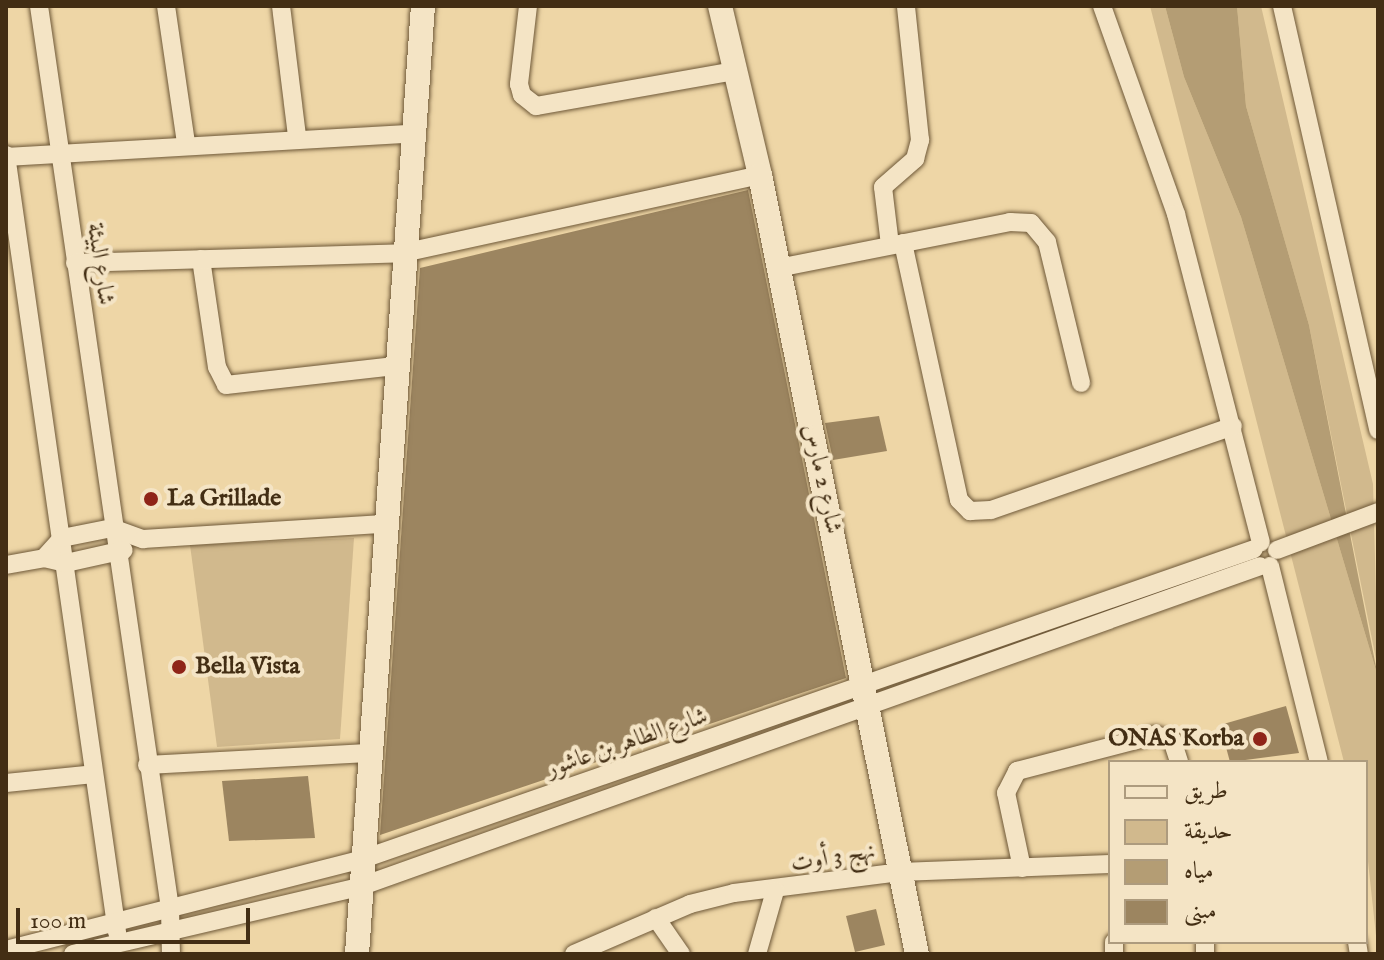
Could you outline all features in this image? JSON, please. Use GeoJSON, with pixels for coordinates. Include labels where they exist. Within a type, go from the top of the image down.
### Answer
{"type":"FeatureCollection","features":[{"type":"Feature","properties":{"kind":"street","name":"شارع البيئة"},"geometry":{"type":"LineString","coordinates":[[39,6],[112,528],[170,908],[171,954]]}},
{"type":"Feature","properties":{"kind":"street"},"geometry":{"type":"LineString","coordinates":[[166,6],[186,143]]}},
{"type":"Feature","properties":{"kind":"street"},"geometry":{"type":"LineString","coordinates":[[281,6],[297,137]]}},
{"type":"Feature","properties":{"kind":"street"},"geometry":{"type":"LineString","coordinates":[[357,954],[411,134],[423,6]]}},
{"type":"Feature","properties":{"kind":"street"},"geometry":{"type":"LineString","coordinates":[[528,6],[519,84],[536,106],[735,71]]}},
{"type":"Feature","properties":{"kind":"street","name":"شارع 2 مارس"},"geometry":{"type":"LineString","coordinates":[[720,6],[760,175],[917,954]]}},
{"type":"Feature","properties":{"kind":"street"},"geometry":{"type":"LineString","coordinates":[[906,6],[920,140],[915,159],[883,187],[959,500],[970,511],[991,510],[1233,426]]}},
{"type":"Feature","properties":{"kind":"street"},"geometry":{"type":"LineString","coordinates":[[1102,6],[1176,214],[1268,553],[1319,760]]}},
{"type":"Feature","properties":{"kind":"street"},"geometry":{"type":"LineString","coordinates":[[1282,6],[1378,430]]}},
{"type":"Feature","properties":{"kind":"street"},"geometry":{"type":"LineString","coordinates":[[119,942],[66,563],[15,280],[6,156],[61,149],[411,134]]}},
{"type":"Feature","properties":{"kind":"street"},"geometry":{"type":"LineString","coordinates":[[75,263],[403,253],[760,175]]}},
{"type":"Feature","properties":{"kind":"street"},"geometry":{"type":"LineString","coordinates":[[778,268],[1022,220],[1038,227],[1054,269],[1081,383]]}},
{"type":"Feature","properties":{"kind":"street"},"geometry":{"type":"LineString","coordinates":[[201,259],[217,367],[226,385],[395,366]]}},
{"type":"Feature","properties":{"kind":"street","name":"شارع الطاهر بن عاشور"},"geometry":{"type":"LineString","coordinates":[[73,954],[362,886],[1378,512]]}},
{"type":"Feature","properties":{"kind":"street"},"geometry":{"type":"LineString","coordinates":[[44,558],[62,538],[112,528],[143,539],[384,524]]}},
{"type":"Feature","properties":{"kind":"street"},"geometry":{"type":"LineString","coordinates":[[6,565],[44,558],[66,563],[116,555],[143,539]]}},
{"type":"Feature","properties":{"kind":"street","name":"شارع الطاهر بن عاشور"},"geometry":{"type":"LineString","coordinates":[[6,950],[363,859],[866,698]]}},
{"type":"Feature","properties":{"kind":"street"},"geometry":{"type":"LineString","coordinates":[[1022,868],[1006,793],[1017,771],[1155,735],[1172,740],[1178,760]]}},
{"type":"Feature","properties":{"kind":"street"},"geometry":{"type":"LineString","coordinates":[[147,765],[368,753]]}},
{"type":"Feature","properties":{"kind":"street"},"geometry":{"type":"LineString","coordinates":[[6,783],[94,774]]}},
{"type":"Feature","properties":{"kind":"street","name":"نهج 3 أوت"},"geometry":{"type":"LineString","coordinates":[[574,954],[713,897],[900,872],[1108,864]]}},
{"type":"Feature","properties":{"kind":"street"},"geometry":{"type":"LineString","coordinates":[[757,954],[775,891]]}},
{"type":"Feature","properties":{"kind":"street"},"geometry":{"type":"LineString","coordinates":[[656,918],[681,954]]}},
{"type":"Feature","properties":{"kind":"green space"},"geometry":{"type":"Polygon","coordinates":[[[1150,6],[1165,6],[1184,77],[1241,217],[1378,677],[1378,954],[1368,862],[1368,760],[1343,760],[1150,6]]]}},
{"type":"Feature","properties":{"kind":"green space"},"geometry":{"type":"Polygon","coordinates":[[[1237,6],[1261,6],[1373,484],[1378,669],[1309,325],[1246,106],[1237,6]]]}},
{"type":"Feature","properties":{"kind":"green space"},"geometry":{"type":"Polygon","coordinates":[[[354,538],[340,739],[217,747],[190,545],[354,538]]]}},
{"type":"Feature","properties":{"kind":"water"},"geometry":{"type":"Polygon","coordinates":[[[1165,6],[1237,6],[1246,106],[1309,325],[1378,677],[1241,217],[1184,77],[1165,6]]]}},
{"type":"Feature","properties":{"kind":"building"},"geometry":{"type":"Polygon","coordinates":[[[748,190],[846,678],[380,835],[420,268],[748,190]]]}},
{"type":"Feature","properties":{"kind":"building"},"geometry":{"type":"Polygon","coordinates":[[[879,416],[887,451],[833,460],[825,423],[879,416]]]}},
{"type":"Feature","properties":{"kind":"building","name":"ONAS Korba"},"geometry":{"type":"Polygon","coordinates":[[[1286,706],[1299,753],[1229,760],[1220,725],[1286,706]]]}},
{"type":"Feature","properties":{"kind":"building"},"geometry":{"type":"Polygon","coordinates":[[[308,776],[315,838],[229,841],[222,781],[308,776]]]}},
{"type":"Feature","properties":{"kind":"building"},"geometry":{"type":"Polygon","coordinates":[[[876,909],[885,945],[855,952],[846,916],[876,909]]]}},
{"type":"Feature","properties":{"kind":"place","name":"La Grillade"},"geometry":{"type":"Point","coordinates":[151,499]}},
{"type":"Feature","properties":{"kind":"place","name":"Bella Vista"},"geometry":{"type":"Point","coordinates":[179,667]}},
{"type":"Feature","properties":{"kind":"place","name":"ONAS Korba"},"geometry":{"type":"Point","coordinates":[1260,739]}}]}
